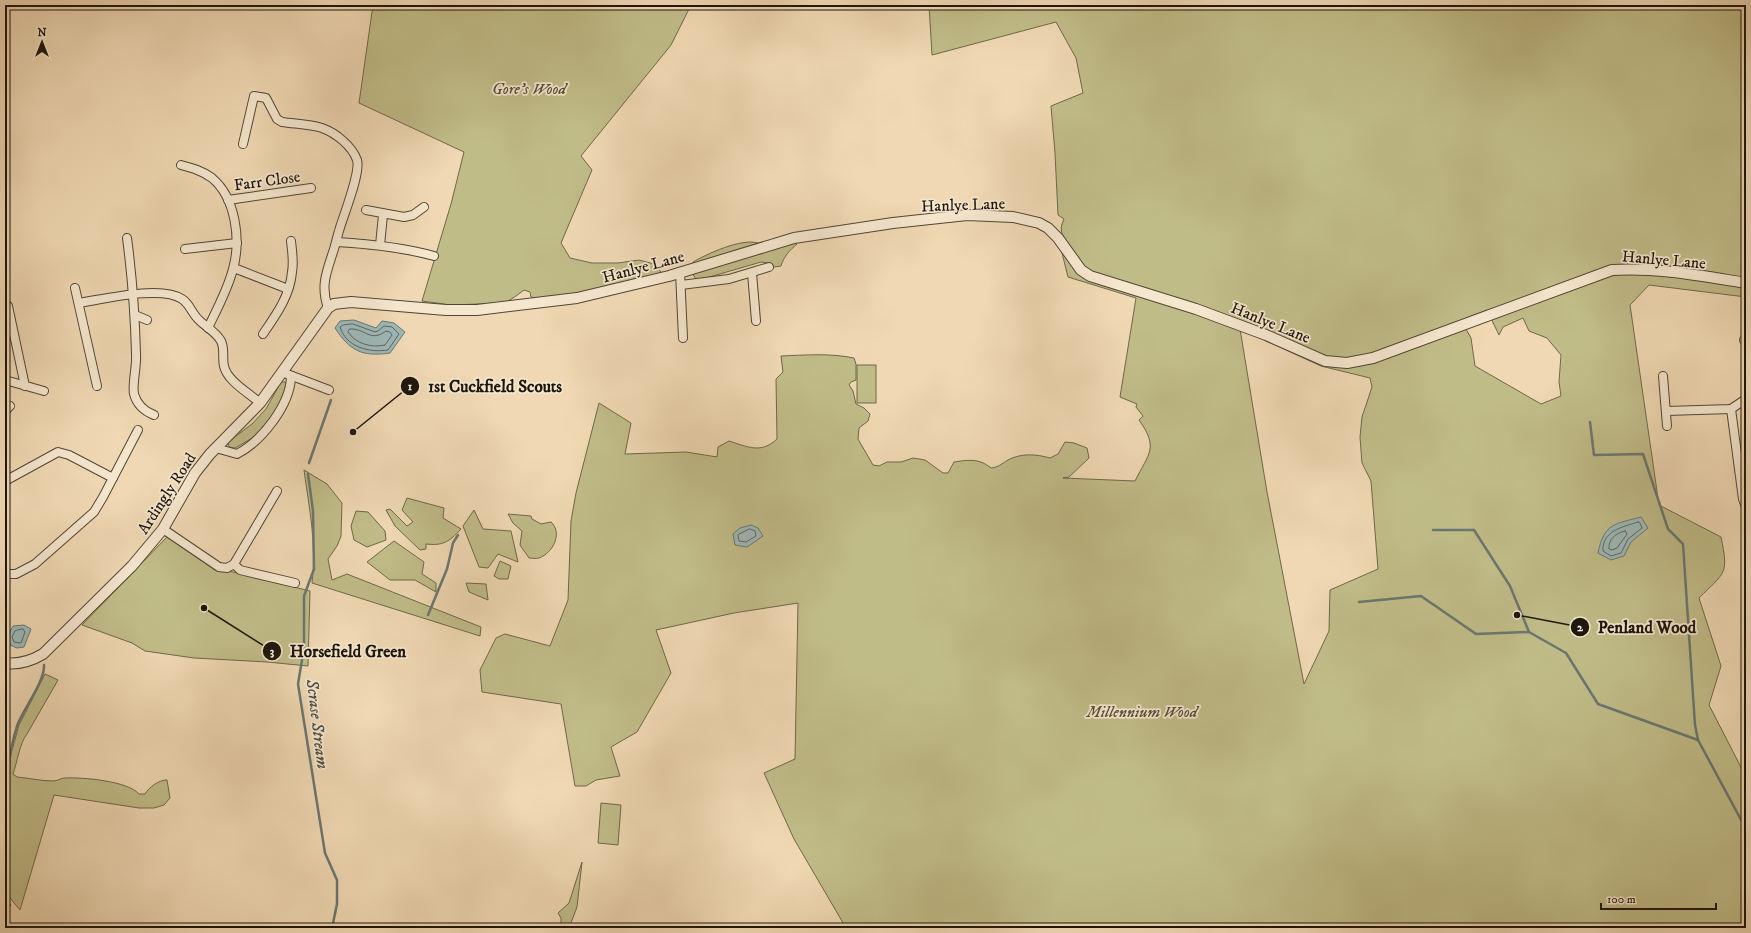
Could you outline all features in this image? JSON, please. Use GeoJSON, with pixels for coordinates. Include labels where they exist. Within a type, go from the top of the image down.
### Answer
{"type":"FeatureCollection","features":[{"type":"Feature","properties":{"kind":"street"},"geometry":{"type":"LineString","coordinates":[[243,144],[254,96],[266,98],[277,119],[282,122],[321,128],[340,138],[349,148],[357,161],[356,172],[337,242],[324,279],[324,297],[328,308]]}},
{"type":"Feature","properties":{"kind":"street"},"geometry":{"type":"LineString","coordinates":[[181,165],[196,169],[212,178],[228,200],[236,227],[237,243],[234,268],[228,285],[208,328]]}},
{"type":"Feature","properties":{"kind":"street","name":"Farr Close"},"geometry":{"type":"LineString","coordinates":[[228,200],[311,188]]}},
{"type":"Feature","properties":{"kind":"street"},"geometry":{"type":"LineString","coordinates":[[366,210],[383,215],[404,217],[413,215],[424,207]]}},
{"type":"Feature","properties":{"kind":"street"},"geometry":{"type":"LineString","coordinates":[[380,245],[383,215]]}},
{"type":"Feature","properties":{"kind":"street","name":"Hanlye Lane"},"geometry":{"type":"LineString","coordinates":[[328,308],[334,304],[351,302],[446,310],[500,308],[577,298],[680,272],[794,238],[938,217],[967,215],[1012,217],[1030,220],[1048,228],[1058,238],[1081,270],[1090,276],[1196,309],[1266,335],[1325,360],[1347,363],[1373,358],[1612,270],[1632,268],[1746,283]]}},
{"type":"Feature","properties":{"kind":"street"},"geometry":{"type":"LineString","coordinates":[[127,238],[135,315],[136,359],[133,387],[134,395],[143,409],[154,415]]}},
{"type":"Feature","properties":{"kind":"street"},"geometry":{"type":"LineString","coordinates":[[264,334],[279,312],[288,289],[293,270],[291,241]]}},
{"type":"Feature","properties":{"kind":"street"},"geometry":{"type":"LineString","coordinates":[[337,242],[411,249],[434,256]]}},
{"type":"Feature","properties":{"kind":"street"},"geometry":{"type":"LineString","coordinates":[[185,249],[237,243]]}},
{"type":"Feature","properties":{"kind":"street"},"geometry":{"type":"LineString","coordinates":[[681,285],[729,279],[769,267]]}},
{"type":"Feature","properties":{"kind":"street"},"geometry":{"type":"LineString","coordinates":[[234,268],[288,289]]}},
{"type":"Feature","properties":{"kind":"street"},"geometry":{"type":"LineString","coordinates":[[680,272],[683,338]]}},
{"type":"Feature","properties":{"kind":"street"},"geometry":{"type":"LineString","coordinates":[[752,273],[756,322]]}},
{"type":"Feature","properties":{"kind":"street"},"geometry":{"type":"LineString","coordinates":[[75,288],[97,386]]}},
{"type":"Feature","properties":{"kind":"street"},"geometry":{"type":"LineString","coordinates":[[79,303],[159,292],[174,295],[186,302],[198,319],[221,341],[223,346],[223,364],[228,374],[260,403]]}},
{"type":"Feature","properties":{"kind":"street"},"geometry":{"type":"LineString","coordinates":[[5,304],[8,306],[25,386]]}},
{"type":"Feature","properties":{"kind":"street","name":"Ardingly Road"},"geometry":{"type":"LineString","coordinates":[[5,663],[33,660],[43,654],[132,566],[163,530],[195,473],[216,448],[287,374],[328,308]]}},
{"type":"Feature","properties":{"kind":"street"},"geometry":{"type":"LineString","coordinates":[[135,315],[147,320]]}},
{"type":"Feature","properties":{"kind":"street"},"geometry":{"type":"LineString","coordinates":[[287,374],[329,390]]}},
{"type":"Feature","properties":{"kind":"street"},"geometry":{"type":"LineString","coordinates":[[216,448],[237,454],[251,444],[280,410],[291,387],[287,374]]}},
{"type":"Feature","properties":{"kind":"street"},"geometry":{"type":"LineString","coordinates":[[1663,376],[1667,426]]}},
{"type":"Feature","properties":{"kind":"street"},"geometry":{"type":"LineString","coordinates":[[5,380],[44,391]]}},
{"type":"Feature","properties":{"kind":"street"},"geometry":{"type":"LineString","coordinates":[[1666,411],[1731,408],[1746,398]]}},
{"type":"Feature","properties":{"kind":"street"},"geometry":{"type":"LineString","coordinates":[[1731,408],[1743,499],[1746,507]]}},
{"type":"Feature","properties":{"kind":"street"},"geometry":{"type":"LineString","coordinates":[[5,574],[16,574],[35,564],[94,512],[138,430]]}},
{"type":"Feature","properties":{"kind":"street"},"geometry":{"type":"LineString","coordinates":[[5,481],[58,452],[69,455],[113,478]]}},
{"type":"Feature","properties":{"kind":"street"},"geometry":{"type":"LineString","coordinates":[[163,530],[219,567],[227,568],[234,564],[278,491]]}},
{"type":"Feature","properties":{"kind":"street"},"geometry":{"type":"LineString","coordinates":[[234,564],[240,570],[295,583]]}},
{"type":"Feature","properties":{"kind":"green space","name":"Gore's Wood"},"geometry":{"type":"Polygon","coordinates":[[[373,5],[691,5],[671,45],[581,156],[592,170],[561,243],[570,258],[592,263],[618,263],[639,260],[654,264],[662,273],[627,283],[550,298],[531,297],[530,292],[524,290],[505,303],[451,305],[422,301],[451,204],[464,152],[359,103],[373,5]]]}},
{"type":"Feature","properties":{"kind":"green space","name":"Millennium Wood"},"geometry":{"type":"Polygon","coordinates":[[[929,5],[1746,5],[1746,297],[1649,285],[1630,305],[1659,505],[1721,537],[1725,559],[1723,572],[1715,583],[1699,598],[1721,666],[1709,705],[1746,777],[1746,928],[846,928],[794,839],[764,773],[795,759],[798,603],[734,613],[656,630],[671,673],[637,732],[611,747],[620,776],[596,780],[586,786],[575,786],[561,704],[482,692],[480,670],[496,638],[505,634],[550,646],[568,600],[571,521],[576,493],[599,403],[631,423],[625,454],[686,452],[717,457],[718,447],[729,441],[748,447],[760,448],[771,444],[777,439],[776,379],[783,372],[781,356],[845,356],[854,358],[856,364],[856,380],[851,382],[849,385],[853,391],[856,404],[864,408],[870,414],[868,421],[859,428],[858,439],[873,465],[879,466],[887,462],[901,462],[913,458],[925,460],[943,473],[948,473],[954,462],[973,460],[991,468],[1023,455],[1034,455],[1050,458],[1058,454],[1065,442],[1074,443],[1087,448],[1089,458],[1069,477],[1063,478],[1135,481],[1148,457],[1150,450],[1149,437],[1139,420],[1143,416],[1136,407],[1137,404],[1120,397],[1136,298],[1068,277],[1062,253],[1066,240],[1061,230],[1064,219],[1058,215],[1051,106],[1083,93],[1076,58],[1056,22],[932,55],[929,5]],[[1487,310],[1461,320],[1471,338],[1475,366],[1541,404],[1561,396],[1559,382],[1561,355],[1547,338],[1529,331],[1523,318],[1503,327],[1499,335],[1487,310]],[[1240,329],[1267,492],[1304,684],[1329,631],[1330,590],[1378,569],[1371,481],[1362,463],[1360,437],[1362,417],[1372,387],[1370,378],[1321,366],[1240,329]]]}},
{"type":"Feature","properties":{"kind":"green space"},"geometry":{"type":"Polygon","coordinates":[[[794,241],[797,244],[784,259],[781,266],[774,267],[768,263],[761,262],[706,278],[696,279],[691,272],[693,262],[724,248],[751,242],[758,243],[766,248],[794,241]]]}},
{"type":"Feature","properties":{"kind":"green space"},"geometry":{"type":"Polygon","coordinates":[[[857,365],[876,365],[876,403],[857,403],[857,365]]]}},
{"type":"Feature","properties":{"kind":"green space"},"geometry":{"type":"Polygon","coordinates":[[[281,382],[285,382],[287,387],[274,414],[254,437],[235,448],[229,447],[228,442],[252,424],[266,409],[281,382]]]}},
{"type":"Feature","properties":{"kind":"green space"},"geometry":{"type":"Polygon","coordinates":[[[304,470],[327,484],[342,503],[341,536],[337,546],[328,559],[332,580],[347,574],[481,627],[480,636],[312,583],[314,555],[313,540],[304,470]]]}},
{"type":"Feature","properties":{"kind":"green space"},"geometry":{"type":"Polygon","coordinates":[[[407,498],[444,508],[443,518],[461,529],[449,540],[441,544],[426,544],[426,549],[420,550],[395,526],[386,510],[390,509],[407,526],[413,522],[402,510],[407,498]]]}},
{"type":"Feature","properties":{"kind":"green space"},"geometry":{"type":"Polygon","coordinates":[[[474,510],[483,529],[511,531],[518,562],[498,554],[488,568],[479,567],[463,526],[474,510]]]}},
{"type":"Feature","properties":{"kind":"green space"},"geometry":{"type":"Polygon","coordinates":[[[356,511],[368,512],[385,531],[386,540],[367,547],[354,540],[351,526],[356,511]]]}},
{"type":"Feature","properties":{"kind":"green space"},"geometry":{"type":"Polygon","coordinates":[[[508,514],[531,516],[532,519],[541,524],[551,522],[555,526],[556,537],[555,542],[548,552],[539,558],[529,558],[520,545],[522,531],[513,523],[508,514]]]}},
{"type":"Feature","properties":{"kind":"green space"},"geometry":{"type":"Polygon","coordinates":[[[167,537],[215,570],[233,572],[310,591],[308,666],[194,658],[145,651],[132,643],[82,625],[167,537]]]}},
{"type":"Feature","properties":{"kind":"green space"},"geometry":{"type":"Polygon","coordinates":[[[394,541],[424,562],[422,574],[436,583],[436,592],[415,580],[390,580],[367,562],[394,541]]]}},
{"type":"Feature","properties":{"kind":"green space"},"geometry":{"type":"Polygon","coordinates":[[[500,561],[511,566],[508,579],[499,579],[494,576],[500,561]]]}},
{"type":"Feature","properties":{"kind":"green space"},"geometry":{"type":"Polygon","coordinates":[[[466,583],[486,584],[488,600],[469,592],[466,583]]]}},
{"type":"Feature","properties":{"kind":"green space"},"geometry":{"type":"Polygon","coordinates":[[[45,674],[58,680],[25,738],[13,774],[17,777],[48,781],[55,781],[64,778],[93,779],[125,786],[139,794],[145,794],[154,784],[167,780],[170,798],[164,805],[154,808],[139,808],[54,795],[20,910],[5,892],[5,862],[9,844],[10,757],[19,725],[45,674]]]}},
{"type":"Feature","properties":{"kind":"green space"},"geometry":{"type":"Polygon","coordinates":[[[601,803],[621,805],[618,845],[598,843],[601,803]]]}},
{"type":"Feature","properties":{"kind":"green space"},"geometry":{"type":"Polygon","coordinates":[[[582,862],[577,907],[569,928],[561,928],[561,918],[558,913],[569,903],[582,862]]]}},
{"type":"Feature","properties":{"kind":"water"},"geometry":{"type":"Polygon","coordinates":[[[354,320],[376,328],[382,321],[394,323],[405,332],[390,353],[364,353],[358,351],[346,342],[335,328],[340,321],[354,320]]]}},
{"type":"Feature","properties":{"kind":"water"},"geometry":{"type":"Polygon","coordinates":[[[1641,517],[1648,528],[1631,542],[1624,556],[1611,560],[1598,553],[1607,530],[1624,521],[1641,517]]]}},
{"type":"Feature","properties":{"kind":"water"},"geometry":{"type":"Polygon","coordinates":[[[751,525],[758,528],[763,536],[747,547],[735,545],[733,534],[740,528],[751,525]]]}},
{"type":"Feature","properties":{"kind":"water"},"geometry":{"type":"Polygon","coordinates":[[[24,625],[31,629],[24,647],[17,648],[10,645],[7,637],[13,626],[24,625]]]}},
{"type":"Feature","properties":{"kind":"waterway","name":"Scrase Stream"},"geometry":{"type":"LineString","coordinates":[[309,463],[331,400]]}},
{"type":"Feature","properties":{"kind":"waterway"},"geometry":{"type":"LineString","coordinates":[[1590,422],[1594,455],[1643,454],[1668,529],[1683,544],[1695,725],[1698,740],[1746,829]]}},
{"type":"Feature","properties":{"kind":"waterway","name":"Scrase Stream"},"geometry":{"type":"LineString","coordinates":[[308,474],[313,511],[314,569],[304,596],[304,648],[298,684],[325,853],[337,880],[337,904],[332,928]]}},
{"type":"Feature","properties":{"kind":"waterway"},"geometry":{"type":"LineString","coordinates":[[1433,530],[1474,530],[1510,586],[1529,632],[1566,653],[1598,704],[1698,740]]}},
{"type":"Feature","properties":{"kind":"waterway"},"geometry":{"type":"LineString","coordinates":[[428,615],[447,569],[453,543],[458,535]]}},
{"type":"Feature","properties":{"kind":"waterway"},"geometry":{"type":"LineString","coordinates":[[1359,602],[1421,596],[1476,634],[1529,632]]}},
{"type":"Feature","properties":{"kind":"waterway"},"geometry":{"type":"LineString","coordinates":[[7,827],[8,776],[13,739],[20,719],[41,679],[44,665]]}},
{"type":"Feature","properties":{"kind":"waterway"},"geometry":{"type":"LineString","coordinates":[[5,851],[7,834]]}},
{"type":"Feature","properties":{"kind":"waterway"},"geometry":{"type":"LineString","coordinates":[[5,900],[10,905]]}},
{"type":"Feature","properties":{"kind":"place","name":"1st Cuckfield Scouts"},"geometry":{"type":"Point","coordinates":[353,432]}},
{"type":"Feature","properties":{"kind":"place","name":"Horsefield Green"},"geometry":{"type":"Point","coordinates":[204,608]}},
{"type":"Feature","properties":{"kind":"place","name":"Penland Wood"},"geometry":{"type":"Point","coordinates":[1517,615]}}]}
